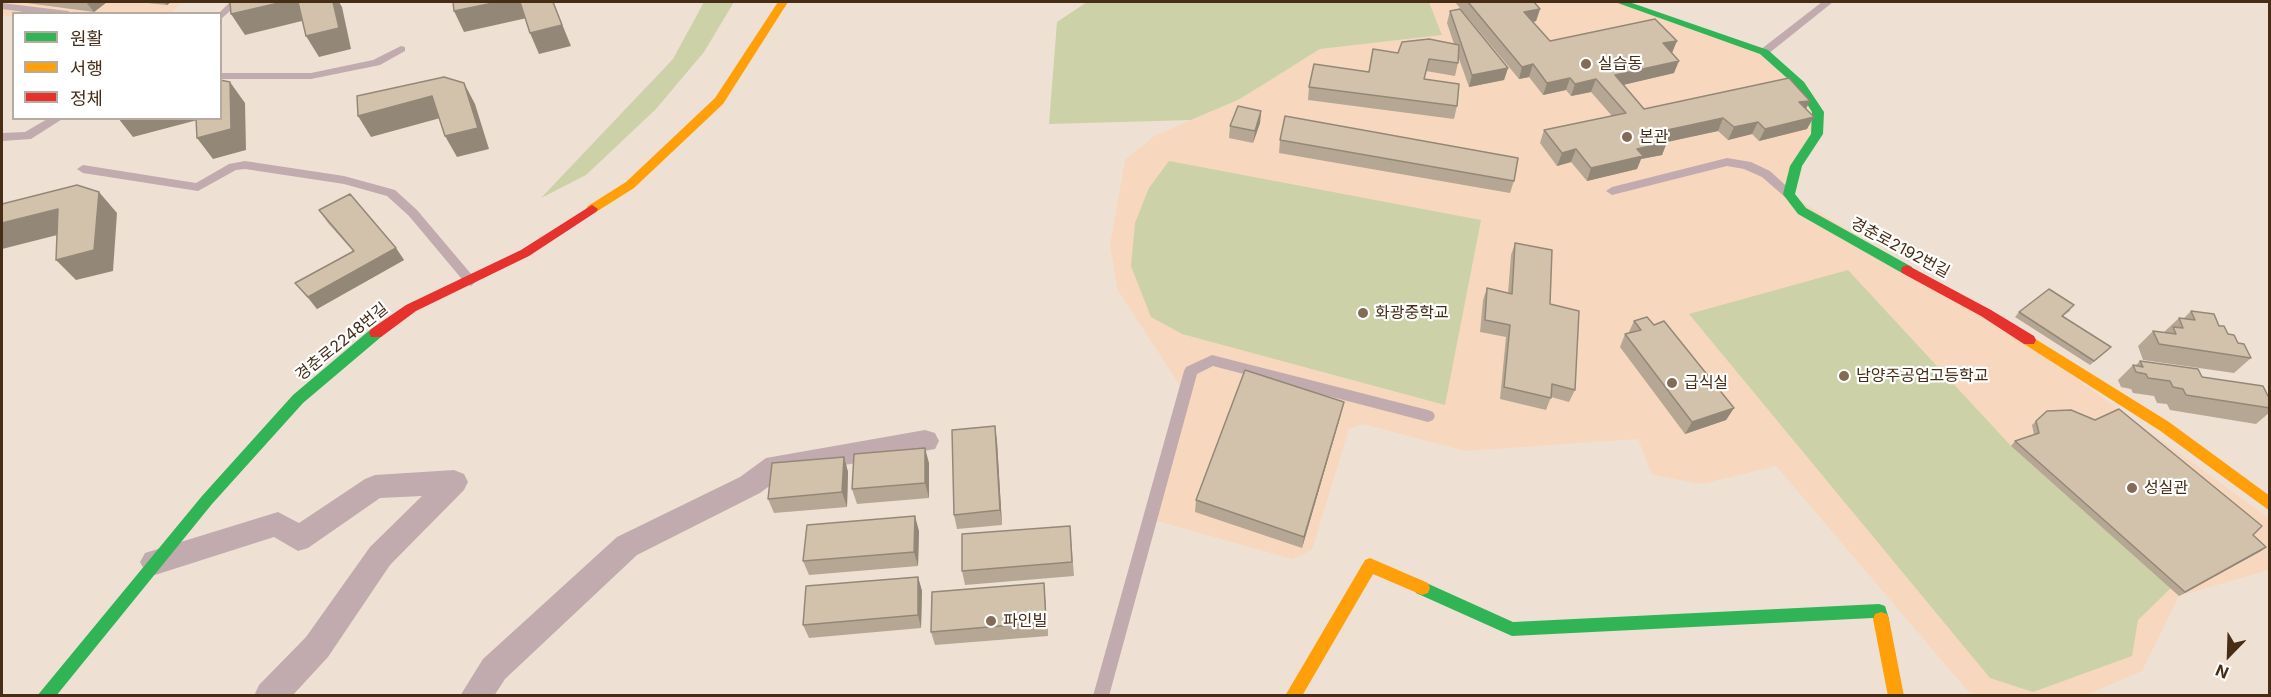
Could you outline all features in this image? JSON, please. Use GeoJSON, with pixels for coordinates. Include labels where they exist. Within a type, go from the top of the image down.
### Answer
{"type":"FeatureCollection","features":[{"type":"Feature","properties":{"kind":"street","name":"경춘로2248번길"},"geometry":{"type":"LineString","coordinates":[[45,696],[207,500],[298,399],[373,335],[411,308],[525,253],[630,185],[719,101],[783,2]]}},
{"type":"Feature","properties":{"kind":"street"},"geometry":{"type":"LineString","coordinates":[[1620,2],[1764,52],[1800,84],[1818,112],[1817,134],[1796,166],[1789,194]]}},
{"type":"Feature","properties":{"kind":"street","name":"경춘로2192번길"},"geometry":{"type":"LineString","coordinates":[[1789,194],[1802,211],[1833,231],[1986,313],[2154,420],[2270,505]]}},
{"type":"Feature","properties":{"kind":"street"},"geometry":{"type":"LineString","coordinates":[[476,696],[494,669],[627,546],[750,484],[776,466],[925,441]]}},
{"type":"Feature","properties":{"kind":"street"},"geometry":{"type":"LineString","coordinates":[[155,562],[278,524],[298,539],[375,487],[454,482],[380,556],[317,647],[270,696]]}},
{"type":"Feature","properties":{"kind":"street"},"geometry":{"type":"LineString","coordinates":[[1293,696],[1370,565],[1512,629],[1879,611],[1896,696]]}},
{"type":"Feature","properties":{"kind":"lane"},"geometry":{"type":"LineString","coordinates":[[222,15],[235,2]]}},
{"type":"Feature","properties":{"kind":"lane"},"geometry":{"type":"LineString","coordinates":[[1764,52],[1828,2]]}},
{"type":"Feature","properties":{"kind":"lane"},"geometry":{"type":"LineString","coordinates":[[2,6],[52,12]]}},
{"type":"Feature","properties":{"kind":"lane"},"geometry":{"type":"LineString","coordinates":[[222,76],[311,76],[376,63],[401,49]]}},
{"type":"Feature","properties":{"kind":"lane"},"geometry":{"type":"LineString","coordinates":[[2,137],[27,136],[55,120]]}},
{"type":"Feature","properties":{"kind":"lane"},"geometry":{"type":"LineString","coordinates":[[1612,191],[1727,162],[1747,165],[1766,174],[1789,194]]}},
{"type":"Feature","properties":{"kind":"lane"},"geometry":{"type":"LineString","coordinates":[[83,169],[198,187],[232,167],[244,165],[344,180],[391,194],[413,213],[471,281]]}},
{"type":"Feature","properties":{"kind":"lane"},"geometry":{"type":"LineString","coordinates":[[1101,696],[1191,371],[1212,360],[1428,416]]}},
{"type":"Feature","properties":{"kind":"shaded area"},"geometry":{"type":"Polygon","coordinates":[[[2,2],[182,2],[172,12],[12,12],[12,17],[2,15],[2,2]]]}},
{"type":"Feature","properties":{"kind":"shaded area"},"geometry":{"type":"Polygon","coordinates":[[[1429,2],[1620,2],[1764,52],[1818,112],[1789,194],[1986,313],[2269,518],[2269,570],[2179,596],[2142,671],[2086,695],[1978,696],[1967,690],[1776,466],[1702,484],[1652,475],[1638,439],[1465,451],[1363,424],[1349,429],[1312,550],[1292,559],[1150,519],[1185,393],[1118,291],[1110,245],[1125,160],[1154,136],[1240,99],[1320,49],[1442,35],[1429,2]]]}},
{"type":"Feature","properties":{"kind":"green space"},"geometry":{"type":"Polygon","coordinates":[[[704,2],[734,2],[704,52],[656,109],[586,175],[541,198],[673,59],[704,2]]]}},
{"type":"Feature","properties":{"kind":"green space"},"geometry":{"type":"Polygon","coordinates":[[[1087,2],[1429,2],[1442,35],[1320,49],[1240,99],[1191,120],[1049,124],[1057,22],[1087,2]]]}},
{"type":"Feature","properties":{"kind":"green space"},"geometry":{"type":"Polygon","coordinates":[[[1169,161],[1481,220],[1445,405],[1182,334],[1151,317],[1131,266],[1135,223],[1149,188],[1169,161]]]}},
{"type":"Feature","properties":{"kind":"green space"},"geometry":{"type":"Polygon","coordinates":[[[1848,270],[2011,446],[2171,588],[2138,620],[2132,656],[2033,692],[1990,678],[1689,314],[1848,270]]]}},
{"type":"Feature","properties":{"kind":"building"},"geometry":{"type":"Polygon","coordinates":[[[230,2],[283,2],[231,14],[230,2]]]}},
{"type":"Feature","properties":{"kind":"building"},"geometry":{"type":"Polygon","coordinates":[[[298,2],[333,2],[339,28],[306,36],[298,2]]]}},
{"type":"Feature","properties":{"kind":"building"},"geometry":{"type":"Polygon","coordinates":[[[453,2],[498,2],[454,11],[453,2]]]}},
{"type":"Feature","properties":{"kind":"building"},"geometry":{"type":"Polygon","coordinates":[[[520,2],[553,2],[562,25],[530,33],[520,2]]]}},
{"type":"Feature","properties":{"kind":"building"},"geometry":{"type":"Polygon","coordinates":[[[1468,2],[1534,2],[1540,9],[1524,12],[1550,41],[1655,19],[1677,41],[1663,43],[1679,61],[1615,75],[1644,109],[1789,78],[1810,101],[1799,102],[1814,117],[1765,129],[1758,122],[1734,127],[1723,118],[1658,132],[1667,142],[1637,149],[1643,156],[1591,168],[1576,149],[1562,153],[1544,130],[1626,113],[1596,79],[1575,84],[1570,78],[1547,83],[1533,64],[1522,67],[1468,2]]]}},
{"type":"Feature","properties":{"kind":"building"},"geometry":{"type":"Polygon","coordinates":[[[1460,9],[1508,68],[1472,75],[1450,11],[1460,9]]]}},
{"type":"Feature","properties":{"kind":"building"},"geometry":{"type":"Polygon","coordinates":[[[1429,39],[1459,45],[1458,63],[1429,59],[1424,79],[1459,84],[1457,106],[1309,87],[1314,64],[1369,72],[1373,49],[1398,53],[1402,42],[1429,39]]]}},
{"type":"Feature","properties":{"kind":"building"},"geometry":{"type":"Polygon","coordinates":[[[444,77],[464,83],[478,128],[445,136],[432,96],[358,116],[357,96],[444,77]]]}},
{"type":"Feature","properties":{"kind":"building"},"geometry":{"type":"Polygon","coordinates":[[[222,80],[230,82],[231,129],[197,138],[196,120],[222,120],[222,80]]]}},
{"type":"Feature","properties":{"kind":"building"},"geometry":{"type":"Polygon","coordinates":[[[1238,106],[1261,111],[1255,131],[1230,126],[1238,106]]]}},
{"type":"Feature","properties":{"kind":"building"},"geometry":{"type":"Polygon","coordinates":[[[1285,116],[1518,158],[1514,181],[1280,140],[1285,116]]]}},
{"type":"Feature","properties":{"kind":"building"},"geometry":{"type":"Polygon","coordinates":[[[77,185],[99,192],[94,250],[56,260],[58,209],[2,223],[2,204],[77,185]]]}},
{"type":"Feature","properties":{"kind":"building"},"geometry":{"type":"Polygon","coordinates":[[[350,194],[396,248],[308,297],[295,283],[354,251],[319,210],[350,194]]]}},
{"type":"Feature","properties":{"kind":"building"},"geometry":{"type":"Polygon","coordinates":[[[1515,243],[1552,250],[1550,304],[1579,311],[1575,390],[1552,384],[1551,398],[1504,387],[1510,325],[1485,320],[1487,288],[1512,294],[1515,243]]]}},
{"type":"Feature","properties":{"kind":"building"},"geometry":{"type":"Polygon","coordinates":[[[2049,289],[2074,305],[2062,316],[2111,347],[2094,361],[2019,312],[2049,289]]]}},
{"type":"Feature","properties":{"kind":"building"},"geometry":{"type":"Polygon","coordinates":[[[2191,311],[2214,314],[2219,326],[2224,326],[2228,334],[2234,335],[2238,343],[2244,344],[2251,358],[2159,344],[2153,331],[2176,334],[2173,327],[2183,328],[2179,318],[2195,320],[2191,311]]]}},
{"type":"Feature","properties":{"kind":"building","name":"급식실"},"geometry":{"type":"Polygon","coordinates":[[[1647,317],[1654,325],[1664,321],[1734,408],[1692,422],[1625,334],[1641,330],[1634,321],[1647,317]]]}},
{"type":"Feature","properties":{"kind":"building"},"geometry":{"type":"Polygon","coordinates":[[[2140,361],[2198,369],[2202,377],[2263,386],[2270,400],[2270,408],[2186,395],[2183,389],[2173,387],[2170,381],[2148,378],[2146,374],[2136,372],[2133,365],[2143,367],[2140,361]]]}},
{"type":"Feature","properties":{"kind":"building"},"geometry":{"type":"Polygon","coordinates":[[[1245,370],[1344,402],[1304,537],[1196,500],[1245,370]]]}},
{"type":"Feature","properties":{"kind":"building","name":"성실관"},"geometry":{"type":"Polygon","coordinates":[[[2119,409],[2262,526],[2253,535],[2266,547],[2185,592],[2015,441],[2039,433],[2036,421],[2047,411],[2071,410],[2095,420],[2119,409]]]}},
{"type":"Feature","properties":{"kind":"building"},"geometry":{"type":"Polygon","coordinates":[[[995,426],[1000,510],[954,515],[952,430],[995,426]]]}},
{"type":"Feature","properties":{"kind":"building"},"geometry":{"type":"Polygon","coordinates":[[[925,448],[925,483],[852,489],[854,454],[925,448]]]}},
{"type":"Feature","properties":{"kind":"building"},"geometry":{"type":"Polygon","coordinates":[[[844,457],[842,492],[768,499],[772,463],[844,457]]]}},
{"type":"Feature","properties":{"kind":"building"},"geometry":{"type":"Polygon","coordinates":[[[915,516],[914,552],[803,561],[807,525],[915,516]]]}},
{"type":"Feature","properties":{"kind":"building"},"geometry":{"type":"Polygon","coordinates":[[[1070,526],[1072,562],[962,571],[962,534],[1070,526]]]}},
{"type":"Feature","properties":{"kind":"building"},"geometry":{"type":"Polygon","coordinates":[[[918,577],[918,615],[803,625],[806,586],[918,577]]]}},
{"type":"Feature","properties":{"kind":"building","name":"파인빌"},"geometry":{"type":"Polygon","coordinates":[[[1044,583],[1046,622],[931,632],[932,592],[1044,583]]]}},
{"type":"Feature","properties":{"kind":"traffic: fast"},"geometry":{"type":"LineString","coordinates":[[1620,2],[1764,52],[1800,84],[1818,112],[1817,134],[1796,166],[1789,194],[1802,211],[1907,270]]}},
{"type":"Feature","properties":{"kind":"traffic: fast"},"geometry":{"type":"LineString","coordinates":[[45,696],[207,500],[298,399],[376,333]]}},
{"type":"Feature","properties":{"kind":"traffic: fast"},"geometry":{"type":"LineString","coordinates":[[1422,588],[1512,629],[1879,611],[1881,619]]}},
{"type":"Feature","properties":{"kind":"traffic: slow"},"geometry":{"type":"LineString","coordinates":[[592,209],[630,185],[719,101],[783,2]]}},
{"type":"Feature","properties":{"kind":"traffic: slow"},"geometry":{"type":"LineString","coordinates":[[2029,340],[2164,426],[2270,505]]}},
{"type":"Feature","properties":{"kind":"traffic: slow"},"geometry":{"type":"LineString","coordinates":[[1293,696],[1370,565],[1422,588]]}},
{"type":"Feature","properties":{"kind":"traffic: slow"},"geometry":{"type":"LineString","coordinates":[[1881,619],[1896,696]]}},
{"type":"Feature","properties":{"kind":"traffic: jam"},"geometry":{"type":"LineString","coordinates":[[376,333],[411,308],[525,253],[592,209]]}},
{"type":"Feature","properties":{"kind":"traffic: jam"},"geometry":{"type":"LineString","coordinates":[[1907,270],[1986,313],[2029,340]]}},
{"type":"Feature","properties":{"kind":"place","name":"실습동"},"geometry":{"type":"Point","coordinates":[1586,64]}},
{"type":"Feature","properties":{"kind":"place","name":"본관"},"geometry":{"type":"Point","coordinates":[1627,137]}},
{"type":"Feature","properties":{"kind":"place","name":"화광중학교"},"geometry":{"type":"Point","coordinates":[1363,313]}},
{"type":"Feature","properties":{"kind":"place","name":"남양주공업고등학교"},"geometry":{"type":"Point","coordinates":[1844,376]}},
{"type":"Feature","properties":{"kind":"place","name":"급식실"},"geometry":{"type":"Point","coordinates":[1672,383]}},
{"type":"Feature","properties":{"kind":"place","name":"성실관"},"geometry":{"type":"Point","coordinates":[2132,488]}},
{"type":"Feature","properties":{"kind":"place","name":"파인빌"},"geometry":{"type":"Point","coordinates":[991,621]}}]}
